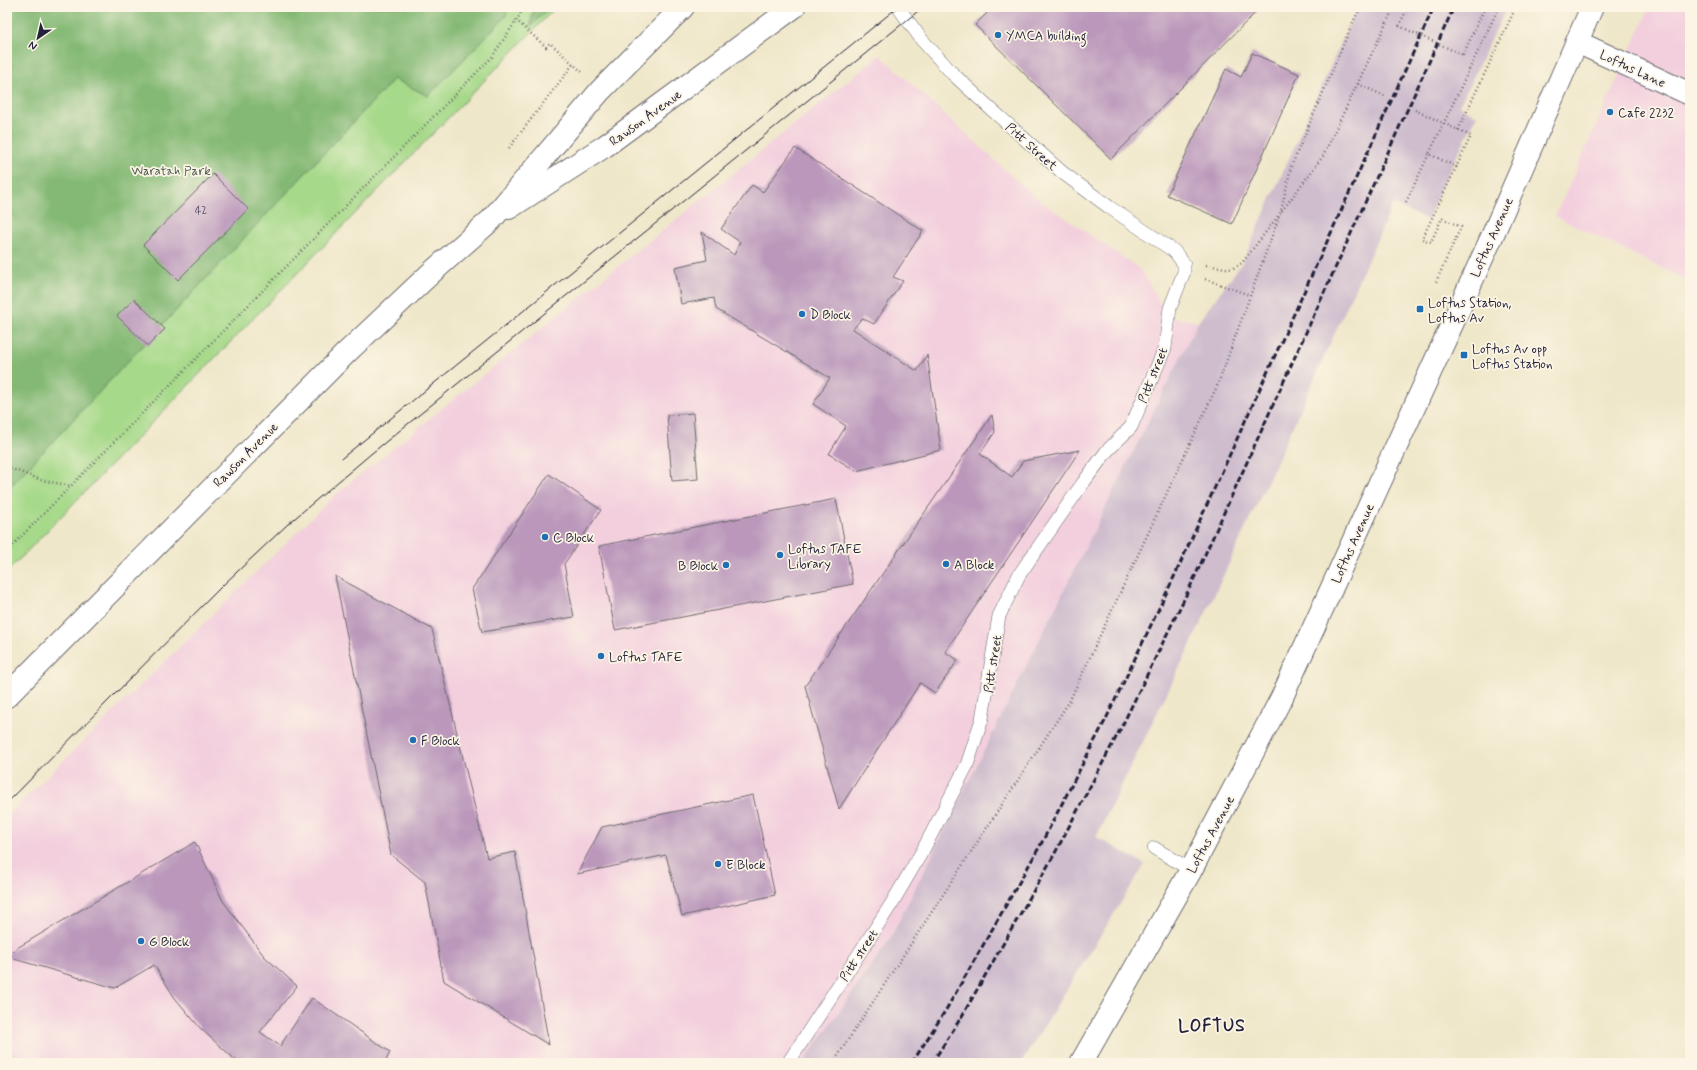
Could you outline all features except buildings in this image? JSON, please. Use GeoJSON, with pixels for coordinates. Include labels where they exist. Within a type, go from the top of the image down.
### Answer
{"type":"FeatureCollection","features":[{"type":"Feature","properties":{"kind":"street","name":"Rawson Avenue"},"geometry":{"type":"LineString","coordinates":[[7,696],[346,353],[431,273],[491,220],[600,91],[683,7]]}},
{"type":"Feature","properties":{"kind":"street","name":"Rawson Avenue"},"geometry":{"type":"LineString","coordinates":[[491,220],[605,146],[794,7]]}},
{"type":"Feature","properties":{"kind":"street","name":"Loftus Avenue"},"geometry":{"type":"LineString","coordinates":[[1081,1063],[1191,870],[1282,697],[1490,241],[1592,7]]}},
{"type":"Feature","properties":{"kind":"street","name":"Loftus Lane"},"geometry":{"type":"LineString","coordinates":[[1576,42],[1690,94]]}},
{"type":"Feature","properties":{"kind":"lane","name":"Pitt Street"},"geometry":{"type":"LineString","coordinates":[[904,9],[913,30],[954,74],[1037,151],[1085,190],[1174,251],[1184,268]]}},
{"type":"Feature","properties":{"kind":"lane","name":"Pitt street"},"geometry":{"type":"LineString","coordinates":[[788,1063],[892,903],[923,850],[967,765],[982,719],[999,616],[1019,575],[1106,452],[1131,426],[1165,348],[1170,308],[1184,268]]}},
{"type":"Feature","properties":{"kind":"lane"},"geometry":{"type":"LineString","coordinates":[[1154,848],[1191,870]]}},
{"type":"Feature","properties":{"kind":"path"},"geometry":{"type":"LineString","coordinates":[[7,551],[72,487],[492,57],[516,20],[522,7]]}},
{"type":"Feature","properties":{"kind":"path"},"geometry":{"type":"LineString","coordinates":[[833,1063],[1069,702],[1218,384],[1281,211],[1291,167],[1353,22],[1361,7]]}},
{"type":"Feature","properties":{"kind":"path"},"geometry":{"type":"LineString","coordinates":[[1184,268],[1212,265],[1232,269],[1242,264],[1323,156],[1394,7]]}},
{"type":"Feature","properties":{"kind":"path"},"geometry":{"type":"LineString","coordinates":[[1408,7],[1399,26],[1463,54],[1486,7]]}},
{"type":"Feature","properties":{"kind":"path"},"geometry":{"type":"LineString","coordinates":[[1406,202],[1500,7]]}},
{"type":"Feature","properties":{"kind":"path"},"geometry":{"type":"LineString","coordinates":[[1458,130],[1516,7]]}},
{"type":"Feature","properties":{"kind":"path"},"geometry":{"type":"LineString","coordinates":[[516,20],[546,46],[550,43],[574,63],[583,73]]}},
{"type":"Feature","properties":{"kind":"path"},"geometry":{"type":"LineString","coordinates":[[509,148],[574,63]]}},
{"type":"Feature","properties":{"kind":"path"},"geometry":{"type":"LineString","coordinates":[[1358,84],[1387,97]]}},
{"type":"Feature","properties":{"kind":"path"},"geometry":{"type":"LineString","coordinates":[[1415,110],[1471,136],[1422,239],[1431,242],[1442,218],[1462,227],[1435,284]]}},
{"type":"Feature","properties":{"kind":"path"},"geometry":{"type":"LineString","coordinates":[[1429,154],[1457,167]]}},
{"type":"Feature","properties":{"kind":"path"},"geometry":{"type":"LineString","coordinates":[[1184,268],[1250,295]]}},
{"type":"Feature","properties":{"kind":"path"},"geometry":{"type":"LineString","coordinates":[[7,467],[41,480],[72,487]]}},
{"type":"Feature","properties":{"kind":"shaded area"},"geometry":{"type":"Polygon","coordinates":[[[1357,7],[1507,7],[1459,106],[1477,116],[1439,191],[1428,220],[1393,204],[1273,470],[1193,640],[1096,837],[1145,864],[1021,1063],[803,1063],[890,939],[1198,322],[1242,263],[1357,7]]]}},
{"type":"Feature","properties":{"kind":"shaded area"},"geometry":{"type":"Polygon","coordinates":[[[1650,7],[1690,7],[1690,282],[1555,216],[1650,7]]]}},
{"type":"Feature","properties":{"kind":"shaded area","name":"Loftus TAFE"},"geometry":{"type":"Polygon","coordinates":[[[880,55],[1041,201],[1140,269],[1168,316],[1198,322],[890,939],[803,1063],[7,1063],[7,816],[335,495],[880,55]]]}},
{"type":"Feature","properties":{"kind":"green space","name":"Waratah Park"},"geometry":{"type":"Polygon","coordinates":[[[7,7],[556,7],[7,572],[7,7]]]}},
{"type":"Feature","properties":{"kind":"green space","name":"Waratah Park"},"geometry":{"type":"Polygon","coordinates":[[[7,7],[509,7],[506,16],[428,96],[394,79],[7,490],[7,7]]]}},
{"type":"Feature","properties":{"kind":"green space"},"geometry":{"type":"Polygon","coordinates":[[[534,7],[550,7],[530,27],[534,7]]]}},
{"type":"Feature","properties":{"kind":"tram line"},"geometry":{"type":"LineString","coordinates":[[342,458],[898,7]]}},
{"type":"Feature","properties":{"kind":"tram line"},"geometry":{"type":"LineString","coordinates":[[7,803],[222,586],[288,524],[372,453],[923,7]]}},
{"type":"Feature","properties":{"kind":"railway"},"geometry":{"type":"LineString","coordinates":[[912,1063],[947,1008],[1040,846],[1106,719],[1174,577],[1434,7]]}},
{"type":"Feature","properties":{"kind":"railway"},"geometry":{"type":"LineString","coordinates":[[932,1063],[962,1016],[1054,855],[1121,728],[1192,583],[1454,7]]}},
{"type":"Feature","properties":{"kind":"place","name":"YMCA building"},"geometry":{"type":"Point","coordinates":[998,35]}},
{"type":"Feature","properties":{"kind":"place","name":"Cafe 2232"},"geometry":{"type":"Point","coordinates":[1610,112]}},
{"type":"Feature","properties":{"kind":"place","name":"Loftus Station, Loftus Av"},"geometry":{"type":"Point","coordinates":[1420,309]}},
{"type":"Feature","properties":{"kind":"place","name":"D Block"},"geometry":{"type":"Point","coordinates":[802,314]}},
{"type":"Feature","properties":{"kind":"place","name":"Loftus Av opp Loftus Station"},"geometry":{"type":"Point","coordinates":[1464,355]}},
{"type":"Feature","properties":{"kind":"place","name":"C Block"},"geometry":{"type":"Point","coordinates":[545,537]}},
{"type":"Feature","properties":{"kind":"place","name":"Loftus TAFE Library"},"geometry":{"type":"Point","coordinates":[780,555]}},
{"type":"Feature","properties":{"kind":"place","name":"A Block"},"geometry":{"type":"Point","coordinates":[946,564]}},
{"type":"Feature","properties":{"kind":"place","name":"B Block"},"geometry":{"type":"Point","coordinates":[726,565]}},
{"type":"Feature","properties":{"kind":"place","name":"Loftus TAFE"},"geometry":{"type":"Point","coordinates":[601,656]}},
{"type":"Feature","properties":{"kind":"place","name":"F Block"},"geometry":{"type":"Point","coordinates":[413,740]}},
{"type":"Feature","properties":{"kind":"place","name":"E Block"},"geometry":{"type":"Point","coordinates":[718,864]}},
{"type":"Feature","properties":{"kind":"place","name":"G Block"},"geometry":{"type":"Point","coordinates":[141,941]}},
{"type":"Feature","properties":{"kind":"district","name":"LOFTUS"},"geometry":{"type":"Point","coordinates":[1212,1025]}}]}
